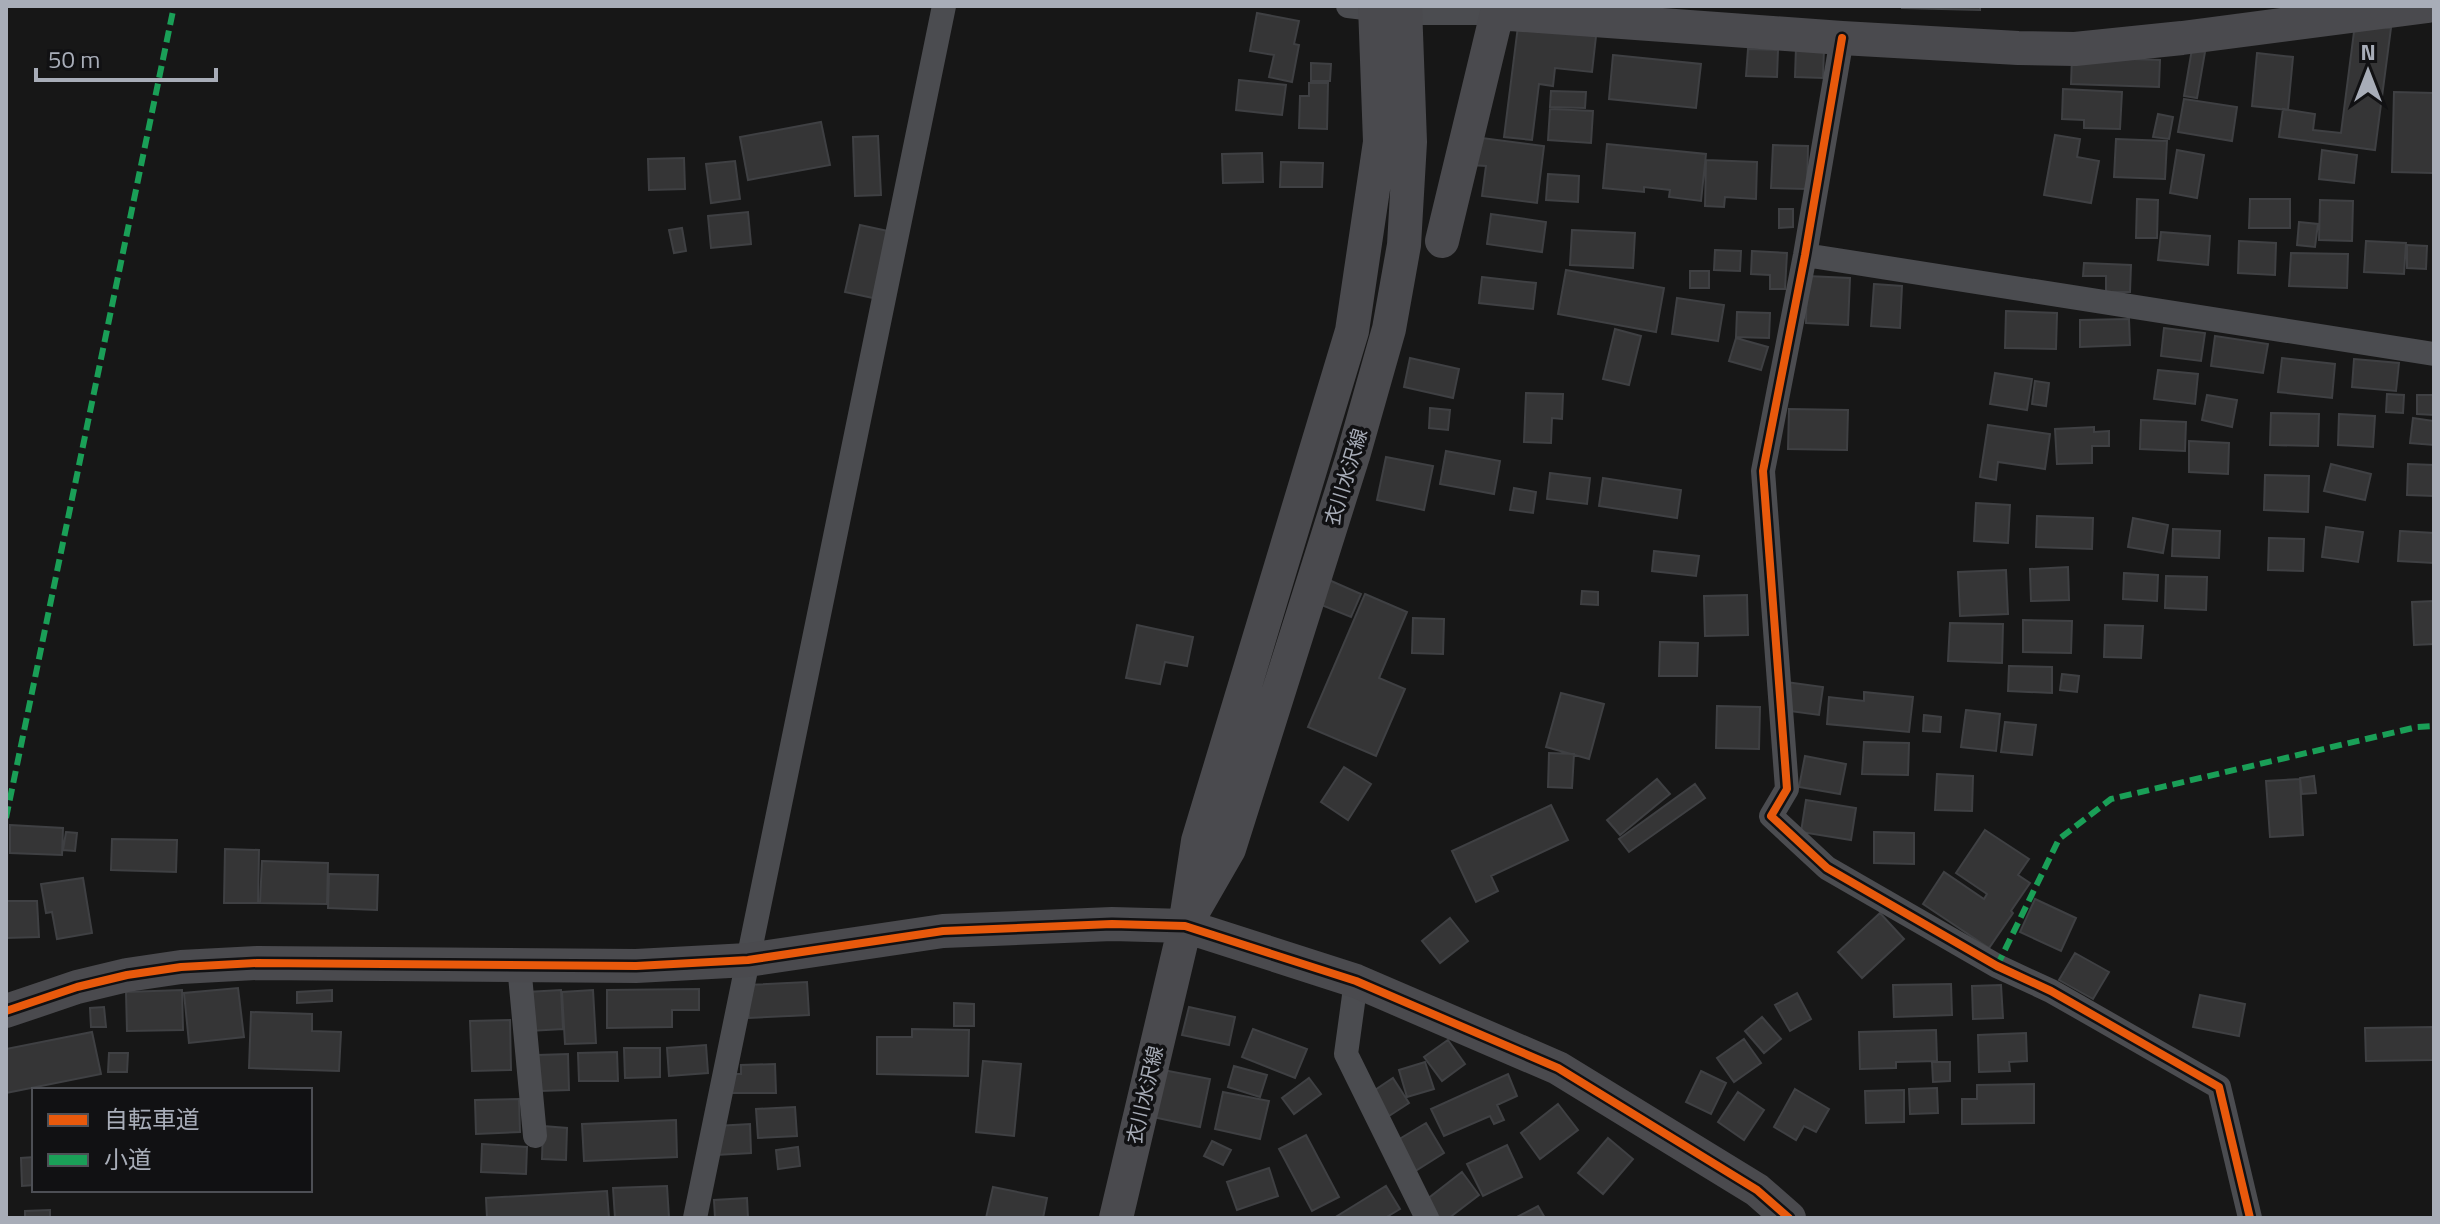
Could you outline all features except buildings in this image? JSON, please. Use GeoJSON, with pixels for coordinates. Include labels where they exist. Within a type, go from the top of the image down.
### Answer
{"type":"FeatureCollection","features":[{"type":"Feature","properties":{"kind":"street"},"geometry":{"type":"LineString","coordinates":[[695,1218],[944,6]]}},
{"type":"Feature","properties":{"kind":"street"},"geometry":{"type":"LineString","coordinates":[[1382,8],[1499,10],[1842,38],[2075,49],[2413,7]]}},
{"type":"Feature","properties":{"kind":"street","name":"衣川水沢線"},"geometry":{"type":"LineString","coordinates":[[1116,1218],[1185,926],[1198,841],[1352,331],[1380,142],[1382,8]]}},
{"type":"Feature","properties":{"kind":"street"},"geometry":{"type":"LineString","coordinates":[[1442,241],[1499,10]]}},
{"type":"Feature","properties":{"kind":"street"},"geometry":{"type":"LineString","coordinates":[[1842,38],[1805,255],[1763,471],[1787,789],[1771,816],[1827,868],[1997,966],[2051,991],[2219,1087],[2250,1218]]}},
{"type":"Feature","properties":{"kind":"street"},"geometry":{"type":"LineString","coordinates":[[1805,255],[2434,354]]}},
{"type":"Feature","properties":{"kind":"street"},"geometry":{"type":"LineString","coordinates":[[6,1011],[77,987],[181,967],[257,963],[636,966],[748,960],[943,931],[1112,924],[1185,926],[1356,981],[1558,1068],[1757,1190],[1789,1218]]}},
{"type":"Feature","properties":{"kind":"street"},"geometry":{"type":"LineString","coordinates":[[519,965],[535,1136]]}},
{"type":"Feature","properties":{"kind":"street"},"geometry":{"type":"LineString","coordinates":[[1356,981],[1346,1054],[1427,1218]]}},
{"type":"Feature","properties":{"kind":"marked path"},"geometry":{"type":"LineString","coordinates":[[6,818],[174,6]]}},
{"type":"Feature","properties":{"kind":"marked path"},"geometry":{"type":"LineString","coordinates":[[1997,966],[2059,839],[2111,799],[2417,727],[2434,726]]}},
{"type":"Feature","properties":{"kind":"cycle path"},"geometry":{"type":"LineString","coordinates":[[1842,38],[1805,255],[1763,471],[1787,789],[1771,816],[1827,868],[1997,966],[2051,991],[2219,1087],[2250,1218]]}},
{"type":"Feature","properties":{"kind":"cycle path"},"geometry":{"type":"LineString","coordinates":[[6,1011],[77,987],[181,967],[257,963],[636,966],[748,960],[943,931],[1112,924],[1185,926],[1356,981],[1558,1068],[1757,1190],[1789,1218]]}}]}
